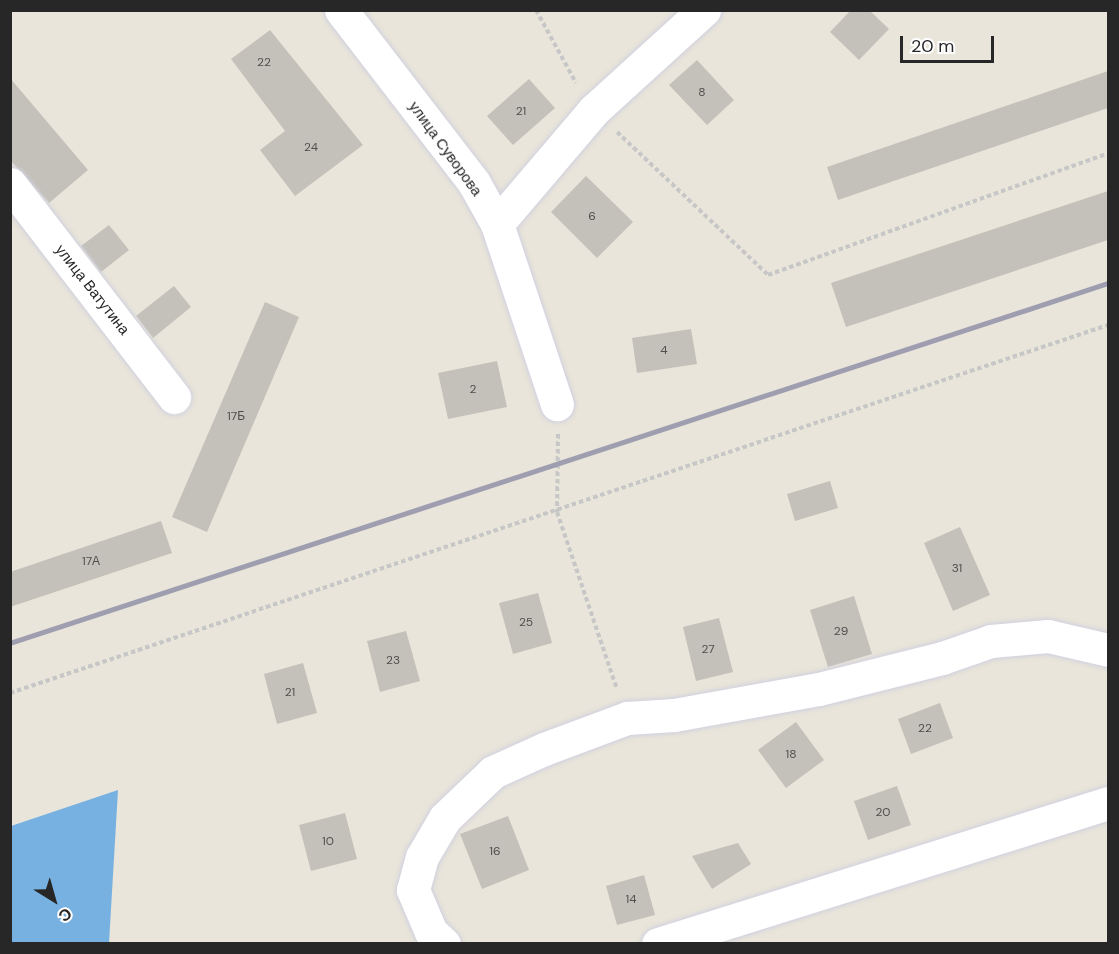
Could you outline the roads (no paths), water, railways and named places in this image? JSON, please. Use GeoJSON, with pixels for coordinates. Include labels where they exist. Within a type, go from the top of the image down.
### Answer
{"type":"FeatureCollection","features":[{"type":"Feature","properties":{"kind":"street","name":"улица Суворова"},"geometry":{"type":"LineString","coordinates":[[341,10],[474,183],[496,224],[557,404]]}},
{"type":"Feature","properties":{"kind":"street"},"geometry":{"type":"LineString","coordinates":[[496,224],[594,110],[704,10]]}},
{"type":"Feature","properties":{"kind":"street","name":"улица Ватутина"},"geometry":{"type":"LineString","coordinates":[[10,184],[174,397]]}},
{"type":"Feature","properties":{"kind":"street"},"geometry":{"type":"LineString","coordinates":[[444,944],[430,932],[413,890],[422,857],[445,818],[493,771],[627,718],[674,715],[819,689],[942,658],[991,641],[1048,636],[1108,650]]}},
{"type":"Feature","properties":{"kind":"street"},"geometry":{"type":"LineString","coordinates":[[658,944],[1108,803]]}},
{"type":"Feature","properties":{"kind":"water"},"geometry":{"type":"Polygon","coordinates":[[[118,790],[109,943],[11,943],[11,826],[118,790]]]}},
{"type":"Feature","properties":{"kind":"railway"},"geometry":{"type":"LineString","coordinates":[[10,643],[1108,283]]}}]}
